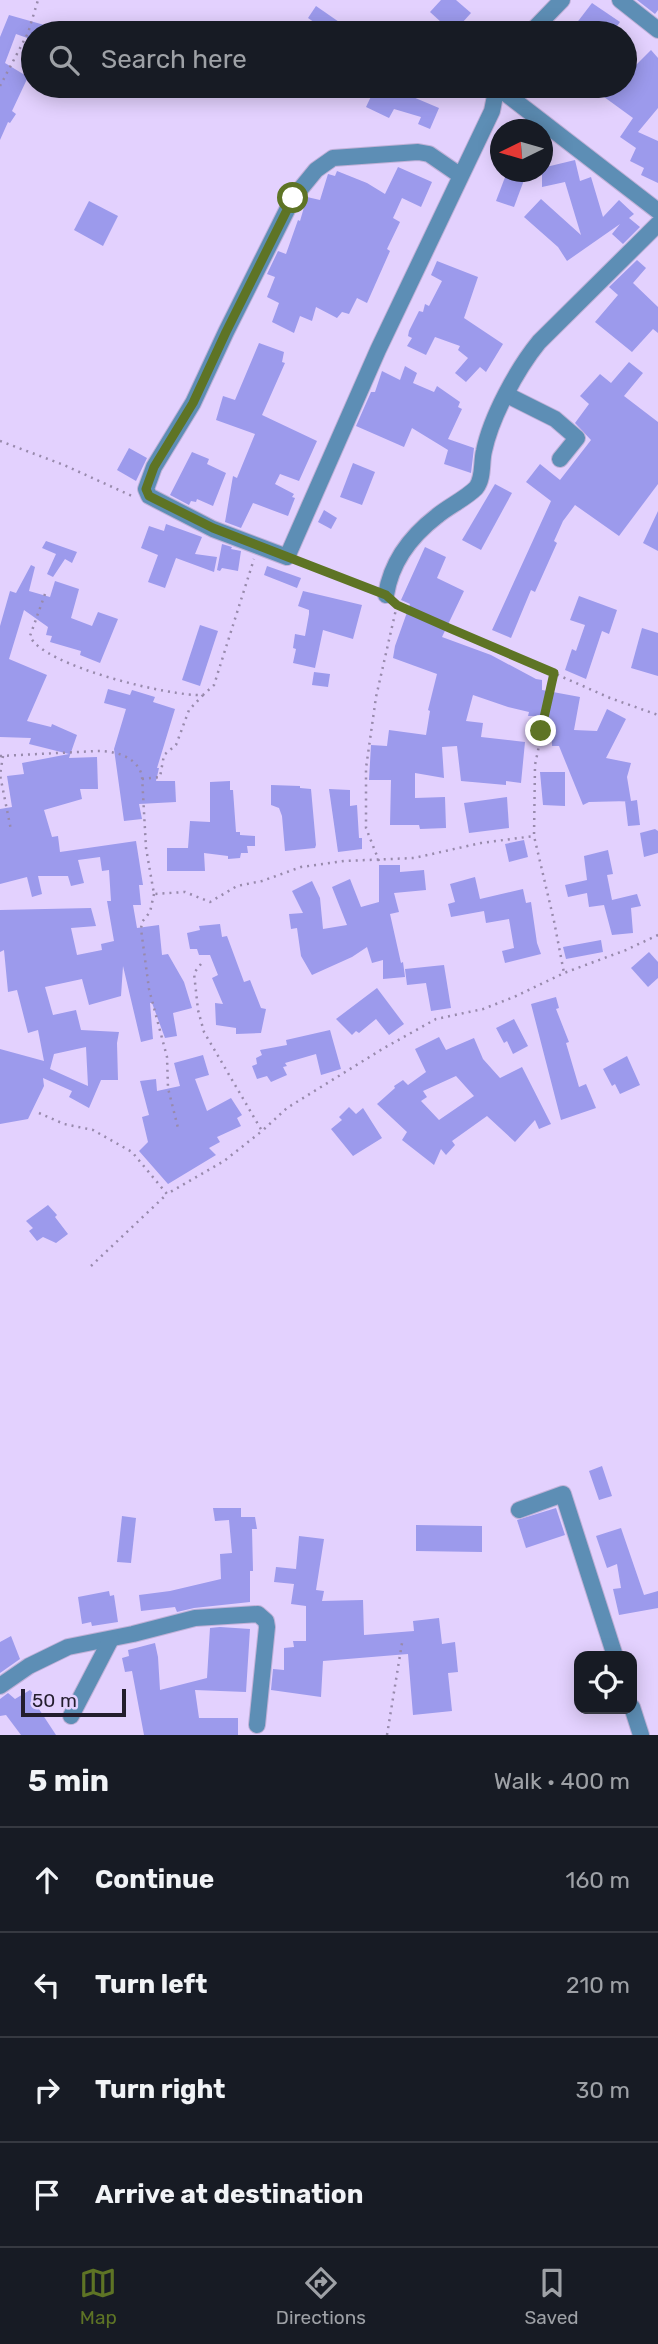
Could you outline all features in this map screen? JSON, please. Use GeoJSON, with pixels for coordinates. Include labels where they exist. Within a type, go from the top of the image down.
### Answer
{"type":"FeatureCollection","features":[{"type":"Feature","properties":{"kind":"street"},"geometry":{"type":"LineString","coordinates":[[542,21],[562,0]]}},
{"type":"Feature","properties":{"kind":"street"},"geometry":{"type":"LineString","coordinates":[[620,0],[658,30]]}},
{"type":"Feature","properties":{"kind":"street"},"geometry":{"type":"LineString","coordinates":[[461,176],[429,154],[418,152],[333,158],[316,170],[293,198],[193,403],[154,467],[146,489],[149,496],[213,528],[287,557],[378,350],[461,176],[492,111],[495,98]]}},
{"type":"Feature","properties":{"kind":"street"},"geometry":{"type":"LineString","coordinates":[[513,98],[658,211]]}},
{"type":"Feature","properties":{"kind":"street"},"geometry":{"type":"LineString","coordinates":[[392,600],[389,576],[394,565],[415,537],[436,516],[478,484],[484,451],[515,375],[539,342],[658,224]]}},
{"type":"Feature","properties":{"kind":"street"},"geometry":{"type":"LineString","coordinates":[[507,395],[555,419],[577,438],[560,459]]}},
{"type":"Feature","properties":{"kind":"street"},"geometry":{"type":"LineString","coordinates":[[519,1510],[563,1494],[613,1651]]}},
{"type":"Feature","properties":{"kind":"street"},"geometry":{"type":"LineString","coordinates":[[0,1686],[29,1665],[68,1647],[195,1618],[258,1614],[263,1617],[267,1627],[257,1725]]}},
{"type":"Feature","properties":{"kind":"street"},"geometry":{"type":"LineString","coordinates":[[71,1716],[111,1639]]}},
{"type":"Feature","properties":{"kind":"street"},"geometry":{"type":"LineString","coordinates":[[634,1714],[641,1735]]}},
{"type":"Feature","properties":{"kind":"path"},"geometry":{"type":"LineString","coordinates":[[32,21],[38,0]]}},
{"type":"Feature","properties":{"kind":"path"},"geometry":{"type":"LineString","coordinates":[[0,86],[21,46]]}},
{"type":"Feature","properties":{"kind":"path"},"geometry":{"type":"LineString","coordinates":[[0,441],[64,465],[130,496],[149,496]]}},
{"type":"Feature","properties":{"kind":"path"},"geometry":{"type":"LineString","coordinates":[[142,779],[160,777],[164,755],[176,745],[189,710],[214,685],[258,546]]}},
{"type":"Feature","properties":{"kind":"path"},"geometry":{"type":"LineString","coordinates":[[287,557],[392,600],[610,698],[658,715]]}},
{"type":"Feature","properties":{"kind":"path"},"geometry":{"type":"LineString","coordinates":[[45,594],[30,636],[33,643],[58,660],[79,669],[145,688],[203,695]]}},
{"type":"Feature","properties":{"kind":"path"},"geometry":{"type":"LineString","coordinates":[[379,861],[366,828],[366,768],[392,600]]}},
{"type":"Feature","properties":{"kind":"path"},"geometry":{"type":"LineString","coordinates":[[554,673],[536,765],[534,836],[564,973]]}},
{"type":"Feature","properties":{"kind":"path"},"geometry":{"type":"LineString","coordinates":[[11,830],[3,800],[1,756],[109,751],[130,759],[141,771],[146,848],[154,894],[150,912],[142,922],[141,929],[149,989],[167,1057],[168,1088],[178,1128]]}},
{"type":"Feature","properties":{"kind":"path"},"geometry":{"type":"LineString","coordinates":[[154,894],[185,892],[209,902],[237,887],[301,867],[344,861],[414,858],[481,843],[534,836]]}},
{"type":"Feature","properties":{"kind":"path"},"geometry":{"type":"LineString","coordinates":[[91,1266],[167,1194],[224,1161],[287,1108],[384,1048],[436,1019],[483,1009],[658,935]]}},
{"type":"Feature","properties":{"kind":"path"},"geometry":{"type":"LineString","coordinates":[[201,964],[194,974],[198,1010],[204,1032],[262,1131]]}},
{"type":"Feature","properties":{"kind":"path"},"geometry":{"type":"LineString","coordinates":[[39,1113],[64,1124],[93,1130],[132,1152],[167,1194]]}},
{"type":"Feature","properties":{"kind":"path"},"geometry":{"type":"LineString","coordinates":[[387,1735],[402,1643]]}},
{"type":"Feature","properties":{"kind":"building"},"geometry":{"type":"Polygon","coordinates":[[[441,0],[456,0],[471,13],[464,21],[440,21],[430,12],[441,0]]]}},
{"type":"Feature","properties":{"kind":"building"},"geometry":{"type":"Polygon","coordinates":[[[637,0],[658,0],[658,10],[655,14],[637,0]]]}},
{"type":"Feature","properties":{"kind":"building"},"geometry":{"type":"Polygon","coordinates":[[[592,3],[619,21],[578,21],[592,3]]]}},
{"type":"Feature","properties":{"kind":"building"},"geometry":{"type":"Polygon","coordinates":[[[316,6],[338,21],[312,21],[308,18],[316,6]]]}},
{"type":"Feature","properties":{"kind":"building"},"geometry":{"type":"Polygon","coordinates":[[[9,15],[30,21],[21,21],[21,36],[16,34],[5,63],[21,73],[21,92],[12,111],[16,114],[10,123],[8,122],[0,140],[0,37],[9,15]]]}},
{"type":"Feature","properties":{"kind":"building"},"geometry":{"type":"Polygon","coordinates":[[[651,50],[658,58],[658,108],[638,132],[658,141],[658,183],[641,175],[644,168],[630,161],[636,148],[620,137],[633,118],[606,98],[637,98],[637,64],[651,50]]]}},
{"type":"Feature","properties":{"kind":"building"},"geometry":{"type":"Polygon","coordinates":[[[370,98],[415,98],[439,108],[430,129],[418,124],[421,117],[394,109],[389,118],[366,107],[370,98]]]}},
{"type":"Feature","properties":{"kind":"building"},"geometry":{"type":"Polygon","coordinates":[[[575,160],[580,181],[591,177],[603,217],[619,200],[634,214],[629,218],[640,227],[623,244],[612,234],[620,224],[567,261],[558,247],[524,217],[541,199],[581,235],[565,182],[542,187],[542,182],[553,182],[553,165],[575,160]]]}},
{"type":"Feature","properties":{"kind":"building"},"geometry":{"type":"Polygon","coordinates":[[[398,167],[432,182],[421,207],[402,198],[393,218],[400,222],[367,303],[357,298],[349,314],[342,312],[337,318],[316,307],[312,321],[300,316],[294,333],[272,322],[279,303],[267,297],[275,277],[267,274],[278,251],[286,254],[307,197],[320,200],[328,174],[335,176],[337,171],[367,183],[385,194],[398,167]]]}},
{"type":"Feature","properties":{"kind":"building"},"geometry":{"type":"Polygon","coordinates":[[[503,182],[523,182],[514,207],[496,201],[503,182]]]}},
{"type":"Feature","properties":{"kind":"building"},"geometry":{"type":"Polygon","coordinates":[[[89,201],[118,216],[103,246],[74,230],[89,201]]]}},
{"type":"Feature","properties":{"kind":"building"},"geometry":{"type":"Polygon","coordinates":[[[637,260],[646,268],[633,283],[658,307],[658,333],[653,329],[632,352],[595,322],[618,295],[609,287],[637,260]]]}},
{"type":"Feature","properties":{"kind":"building"},"geometry":{"type":"Polygon","coordinates":[[[437,261],[478,277],[464,318],[503,344],[486,372],[480,367],[466,382],[455,373],[468,358],[458,350],[460,346],[435,337],[426,355],[407,346],[412,338],[408,336],[409,331],[419,311],[423,312],[425,304],[429,306],[442,281],[431,275],[437,261]]]}},
{"type":"Feature","properties":{"kind":"building"},"geometry":{"type":"Polygon","coordinates":[[[259,343],[284,352],[282,362],[285,363],[262,415],[317,441],[299,481],[280,474],[275,484],[294,494],[288,516],[253,503],[241,528],[225,522],[233,476],[237,478],[255,434],[216,420],[223,396],[235,400],[259,343]]]}},
{"type":"Feature","properties":{"kind":"building"},"geometry":{"type":"Polygon","coordinates":[[[629,362],[643,373],[624,396],[658,422],[658,484],[619,536],[575,505],[563,521],[554,541],[557,543],[535,592],[531,590],[511,638],[492,630],[551,501],[526,482],[540,464],[560,480],[591,440],[575,423],[589,404],[580,396],[600,374],[611,383],[629,362]]]}},
{"type":"Feature","properties":{"kind":"building"},"geometry":{"type":"Polygon","coordinates":[[[405,366],[417,373],[413,383],[434,392],[437,386],[460,402],[458,407],[462,409],[448,439],[474,448],[471,473],[444,464],[448,450],[412,428],[404,447],[356,426],[371,392],[375,392],[382,371],[400,380],[405,366]]]}},
{"type":"Feature","properties":{"kind":"building"},"geometry":{"type":"Polygon","coordinates":[[[129,448],[147,458],[136,481],[117,470],[129,448]]]}},
{"type":"Feature","properties":{"kind":"building"},"geometry":{"type":"Polygon","coordinates":[[[192,452],[209,459],[207,464],[226,473],[213,506],[197,499],[189,505],[170,495],[192,452]]]}},
{"type":"Feature","properties":{"kind":"building"},"geometry":{"type":"Polygon","coordinates":[[[353,463],[375,472],[362,505],[340,497],[353,463]]]}},
{"type":"Feature","properties":{"kind":"building"},"geometry":{"type":"Polygon","coordinates":[[[495,484],[512,493],[481,550],[462,540],[495,484]]]}},
{"type":"Feature","properties":{"kind":"building"},"geometry":{"type":"Polygon","coordinates":[[[324,510],[337,518],[331,529],[318,522],[324,510]]]}},
{"type":"Feature","properties":{"kind":"building"},"geometry":{"type":"Polygon","coordinates":[[[658,511],[658,551],[643,543],[658,511]]]}},
{"type":"Feature","properties":{"kind":"building"},"geometry":{"type":"Polygon","coordinates":[[[166,524],[202,537],[195,554],[217,557],[214,572],[176,558],[165,588],[148,582],[158,555],[141,548],[149,526],[164,531],[166,524]]]}},
{"type":"Feature","properties":{"kind":"building"},"geometry":{"type":"Polygon","coordinates":[[[46,541],[77,552],[72,563],[65,559],[53,577],[47,574],[56,554],[42,548],[46,541]]]}},
{"type":"Feature","properties":{"kind":"building"},"geometry":{"type":"Polygon","coordinates":[[[222,544],[241,551],[238,571],[222,568],[217,570],[222,544]]]}},
{"type":"Feature","properties":{"kind":"building"},"geometry":{"type":"Polygon","coordinates":[[[425,547],[446,557],[437,578],[464,591],[442,637],[491,655],[542,680],[542,690],[580,697],[574,730],[597,731],[607,709],[626,719],[606,758],[631,763],[627,777],[631,801],[637,800],[640,825],[628,826],[625,801],[589,802],[583,805],[559,746],[552,746],[551,723],[528,716],[529,712],[473,695],[466,721],[483,723],[481,737],[525,742],[521,783],[506,781],[506,785],[461,781],[457,746],[442,747],[444,778],[415,773],[415,798],[445,797],[446,828],[420,829],[419,825],[390,825],[391,780],[369,780],[371,745],[387,746],[389,730],[426,735],[428,710],[437,674],[393,658],[410,604],[401,600],[425,547]]]}},
{"type":"Feature","properties":{"kind":"building"},"geometry":{"type":"Polygon","coordinates":[[[31,565],[35,567],[29,591],[50,597],[55,581],[79,589],[71,618],[92,626],[98,612],[118,619],[100,663],[80,655],[81,651],[50,642],[52,636],[46,635],[48,627],[24,610],[9,659],[47,675],[27,721],[51,727],[52,724],[77,735],[69,758],[97,757],[98,789],[80,789],[82,799],[44,810],[52,837],[58,836],[60,852],[136,841],[143,885],[139,885],[141,905],[133,905],[137,928],[159,925],[162,955],[168,954],[184,982],[192,1008],[173,1013],[177,1036],[165,1038],[150,1003],[153,1039],[141,1042],[123,966],[121,996],[89,1005],[82,979],[45,987],[53,1015],[76,1010],[81,1030],[119,1032],[118,1080],[101,1080],[89,1108],[69,1097],[72,1091],[43,1078],[44,1086],[28,1119],[0,1124],[0,1049],[44,1061],[38,1030],[28,1033],[17,990],[8,992],[4,950],[0,952],[0,910],[91,908],[96,926],[71,928],[77,955],[102,950],[101,944],[114,941],[107,901],[111,901],[109,870],[102,871],[100,857],[78,860],[84,883],[71,886],[68,876],[38,876],[42,894],[32,897],[27,877],[0,884],[0,809],[12,807],[7,776],[24,774],[22,763],[69,754],[29,744],[31,738],[0,737],[0,626],[10,591],[16,593],[31,565]],[[86,1047],[54,1054],[50,1069],[88,1086],[86,1047]]]}},
{"type":"Feature","properties":{"kind":"building"},"geometry":{"type":"Polygon","coordinates":[[[267,566],[301,578],[297,588],[264,575],[267,566]]]}},
{"type":"Feature","properties":{"kind":"building"},"geometry":{"type":"Polygon","coordinates":[[[303,591],[362,605],[353,639],[323,630],[315,668],[293,663],[295,634],[305,636],[309,614],[309,610],[298,606],[303,591]]]}},
{"type":"Feature","properties":{"kind":"building"},"geometry":{"type":"Polygon","coordinates":[[[579,596],[617,610],[609,634],[602,631],[586,679],[565,670],[572,649],[576,651],[585,625],[570,620],[579,596]]]}},
{"type":"Feature","properties":{"kind":"building"},"geometry":{"type":"Polygon","coordinates":[[[200,625],[218,631],[200,686],[182,680],[200,625]]]}},
{"type":"Feature","properties":{"kind":"building"},"geometry":{"type":"Polygon","coordinates":[[[642,628],[658,633],[658,676],[631,668],[642,628]]]}},
{"type":"Feature","properties":{"kind":"building"},"geometry":{"type":"Polygon","coordinates":[[[314,672],[330,674],[328,687],[312,685],[314,672]]]}},
{"type":"Feature","properties":{"kind":"building"},"geometry":{"type":"Polygon","coordinates":[[[108,689],[130,695],[132,690],[155,697],[153,702],[175,709],[157,768],[156,781],[175,781],[176,802],[139,804],[142,819],[124,821],[114,749],[126,709],[104,703],[108,689]]]}},
{"type":"Feature","properties":{"kind":"building"},"geometry":{"type":"Polygon","coordinates":[[[540,772],[565,772],[565,806],[543,805],[540,772]]]}},
{"type":"Feature","properties":{"kind":"building"},"geometry":{"type":"Polygon","coordinates":[[[230,781],[236,832],[240,832],[240,835],[255,836],[255,846],[247,846],[248,853],[241,853],[240,858],[228,859],[228,856],[204,853],[205,871],[167,871],[167,848],[188,848],[190,821],[210,822],[210,782],[230,781]]]}},
{"type":"Feature","properties":{"kind":"building"},"geometry":{"type":"Polygon","coordinates":[[[271,785],[311,789],[315,848],[285,851],[282,816],[279,808],[271,805],[271,785]]]}},
{"type":"Feature","properties":{"kind":"building"},"geometry":{"type":"Polygon","coordinates":[[[329,789],[350,790],[350,806],[357,805],[362,849],[338,852],[329,789]]]}},
{"type":"Feature","properties":{"kind":"building"},"geometry":{"type":"Polygon","coordinates":[[[507,797],[509,828],[469,833],[464,803],[507,797]]]}},
{"type":"Feature","properties":{"kind":"building"},"geometry":{"type":"Polygon","coordinates":[[[655,829],[658,831],[658,853],[644,857],[640,833],[655,829]]]}},
{"type":"Feature","properties":{"kind":"building"},"geometry":{"type":"Polygon","coordinates":[[[524,840],[528,857],[509,862],[505,844],[524,840]]]}},
{"type":"Feature","properties":{"kind":"building"},"geometry":{"type":"Polygon","coordinates":[[[608,850],[613,874],[607,875],[612,900],[637,894],[641,906],[631,908],[633,933],[612,935],[604,905],[589,907],[587,893],[568,897],[565,885],[587,880],[584,856],[608,850]]]}},
{"type":"Feature","properties":{"kind":"building"},"geometry":{"type":"Polygon","coordinates":[[[379,865],[400,865],[400,872],[424,870],[426,890],[394,893],[399,912],[390,914],[405,977],[383,979],[383,960],[372,963],[367,947],[352,957],[312,975],[301,956],[297,928],[291,929],[289,914],[303,913],[292,891],[312,881],[320,898],[323,929],[347,925],[332,887],[350,879],[361,907],[379,902],[379,865]]]}},
{"type":"Feature","properties":{"kind":"building"},"geometry":{"type":"Polygon","coordinates":[[[475,877],[480,899],[523,889],[526,903],[531,902],[541,954],[505,963],[502,951],[514,948],[509,919],[486,923],[484,911],[451,917],[448,904],[455,902],[450,884],[475,877]]]}},
{"type":"Feature","properties":{"kind":"building"},"geometry":{"type":"Polygon","coordinates":[[[220,924],[222,937],[227,936],[244,982],[250,980],[261,1008],[266,1009],[261,1033],[236,1034],[236,1028],[216,1025],[215,1003],[223,1004],[212,978],[218,975],[210,955],[199,955],[197,949],[190,949],[187,933],[200,930],[199,926],[220,924]]]}},
{"type":"Feature","properties":{"kind":"building"},"geometry":{"type":"Polygon","coordinates":[[[601,940],[603,952],[566,959],[563,947],[601,940]]]}},
{"type":"Feature","properties":{"kind":"building"},"geometry":{"type":"Polygon","coordinates":[[[649,952],[658,962],[658,978],[648,987],[631,968],[649,952]]]}},
{"type":"Feature","properties":{"kind":"building"},"geometry":{"type":"Polygon","coordinates":[[[444,965],[451,1008],[431,1011],[426,983],[407,985],[405,969],[444,965]]]}},
{"type":"Feature","properties":{"kind":"building"},"geometry":{"type":"Polygon","coordinates":[[[377,988],[404,1024],[389,1035],[376,1019],[359,1033],[356,1031],[352,1035],[336,1019],[377,988]]]}},
{"type":"Feature","properties":{"kind":"building"},"geometry":{"type":"Polygon","coordinates":[[[556,997],[559,1008],[556,1009],[569,1042],[566,1043],[579,1087],[586,1084],[596,1108],[561,1120],[531,1004],[556,997]]]}},
{"type":"Feature","properties":{"kind":"building"},"geometry":{"type":"Polygon","coordinates":[[[514,1019],[528,1046],[513,1054],[496,1028],[514,1019]]]}},
{"type":"Feature","properties":{"kind":"building"},"geometry":{"type":"Polygon","coordinates":[[[330,1030],[341,1069],[321,1075],[316,1054],[285,1063],[287,1066],[283,1067],[287,1075],[271,1082],[267,1076],[257,1079],[252,1066],[257,1064],[256,1058],[262,1055],[260,1050],[287,1045],[286,1040],[330,1030]]]}},
{"type":"Feature","properties":{"kind":"building"},"geometry":{"type":"Polygon","coordinates":[[[439,1037],[446,1050],[474,1038],[483,1059],[500,1078],[522,1067],[551,1124],[539,1129],[535,1120],[515,1142],[487,1116],[452,1141],[455,1145],[446,1155],[441,1149],[434,1165],[402,1140],[407,1132],[377,1104],[403,1080],[408,1085],[426,1072],[415,1049],[439,1037]],[[456,1076],[423,1091],[427,1097],[421,1101],[439,1120],[474,1096],[456,1076]]]}},
{"type":"Feature","properties":{"kind":"building"},"geometry":{"type":"Polygon","coordinates":[[[203,1055],[209,1075],[195,1079],[207,1111],[231,1098],[242,1115],[237,1118],[241,1126],[217,1137],[220,1142],[209,1148],[216,1155],[168,1184],[139,1151],[148,1142],[142,1117],[149,1115],[140,1081],[156,1079],[157,1091],[180,1086],[174,1063],[203,1055]]]}},
{"type":"Feature","properties":{"kind":"building"},"geometry":{"type":"Polygon","coordinates":[[[627,1056],[640,1085],[620,1094],[615,1084],[612,1086],[603,1069],[627,1056]]]}},
{"type":"Feature","properties":{"kind":"building"},"geometry":{"type":"Polygon","coordinates":[[[349,1107],[356,1114],[363,1108],[382,1138],[353,1156],[331,1129],[342,1120],[339,1117],[349,1107]]]}},
{"type":"Feature","properties":{"kind":"building"},"geometry":{"type":"Polygon","coordinates":[[[48,1205],[68,1234],[56,1243],[43,1237],[37,1241],[29,1231],[33,1228],[26,1221],[48,1205]]]}},
{"type":"Feature","properties":{"kind":"building"},"geometry":{"type":"Polygon","coordinates":[[[602,1466],[612,1496],[599,1500],[589,1471],[602,1466]]]}},
{"type":"Feature","properties":{"kind":"building"},"geometry":{"type":"Polygon","coordinates":[[[213,1508],[241,1508],[241,1517],[255,1517],[257,1529],[252,1529],[253,1571],[250,1571],[250,1602],[177,1612],[175,1607],[141,1611],[139,1595],[221,1579],[220,1554],[232,1553],[229,1520],[215,1521],[213,1508]]]}},
{"type":"Feature","properties":{"kind":"building"},"geometry":{"type":"Polygon","coordinates":[[[556,1508],[565,1535],[526,1548],[517,1520],[556,1508]]]}},
{"type":"Feature","properties":{"kind":"building"},"geometry":{"type":"Polygon","coordinates":[[[122,1516],[136,1518],[131,1563],[117,1562],[122,1516]]]}},
{"type":"Feature","properties":{"kind":"building"},"geometry":{"type":"Polygon","coordinates":[[[416,1525],[482,1526],[482,1552],[416,1551],[416,1525]]]}},
{"type":"Feature","properties":{"kind":"building"},"geometry":{"type":"Polygon","coordinates":[[[621,1528],[644,1595],[658,1591],[658,1608],[619,1615],[613,1589],[621,1588],[617,1564],[607,1568],[596,1536],[621,1528]]]}},
{"type":"Feature","properties":{"kind":"building"},"geometry":{"type":"Polygon","coordinates":[[[299,1536],[324,1539],[316,1590],[324,1591],[322,1601],[363,1600],[364,1635],[414,1631],[413,1621],[439,1618],[442,1644],[455,1642],[458,1672],[448,1673],[452,1711],[413,1715],[408,1654],[323,1661],[321,1697],[271,1690],[273,1669],[284,1670],[284,1648],[294,1647],[293,1641],[306,1641],[306,1606],[291,1604],[294,1584],[274,1582],[276,1567],[296,1569],[299,1536]]]}},
{"type":"Feature","properties":{"kind":"building"},"geometry":{"type":"Polygon","coordinates":[[[109,1591],[110,1596],[114,1595],[118,1622],[92,1626],[91,1622],[82,1624],[78,1597],[109,1591]]]}},
{"type":"Feature","properties":{"kind":"building"},"geometry":{"type":"Polygon","coordinates":[[[210,1628],[250,1629],[246,1692],[195,1690],[199,1718],[238,1718],[238,1735],[144,1735],[132,1671],[125,1672],[122,1658],[129,1656],[128,1650],[155,1643],[160,1690],[207,1678],[210,1628]]]}},
{"type":"Feature","properties":{"kind":"building"},"geometry":{"type":"Polygon","coordinates":[[[11,1636],[20,1659],[0,1673],[0,1642],[11,1636]]]}},
{"type":"Feature","properties":{"kind":"building"},"geometry":{"type":"Polygon","coordinates":[[[30,1690],[38,1699],[35,1703],[56,1735],[21,1735],[6,1715],[0,1716],[0,1699],[8,1693],[15,1699],[30,1690]]]}},
{"type":"Feature","properties":{"kind":"route"},"geometry":{"type":"LineString","coordinates":[[293,198],[193,403],[154,467],[146,489],[149,496],[213,528],[386,595],[397,605],[554,673],[541,731]]}}]}
